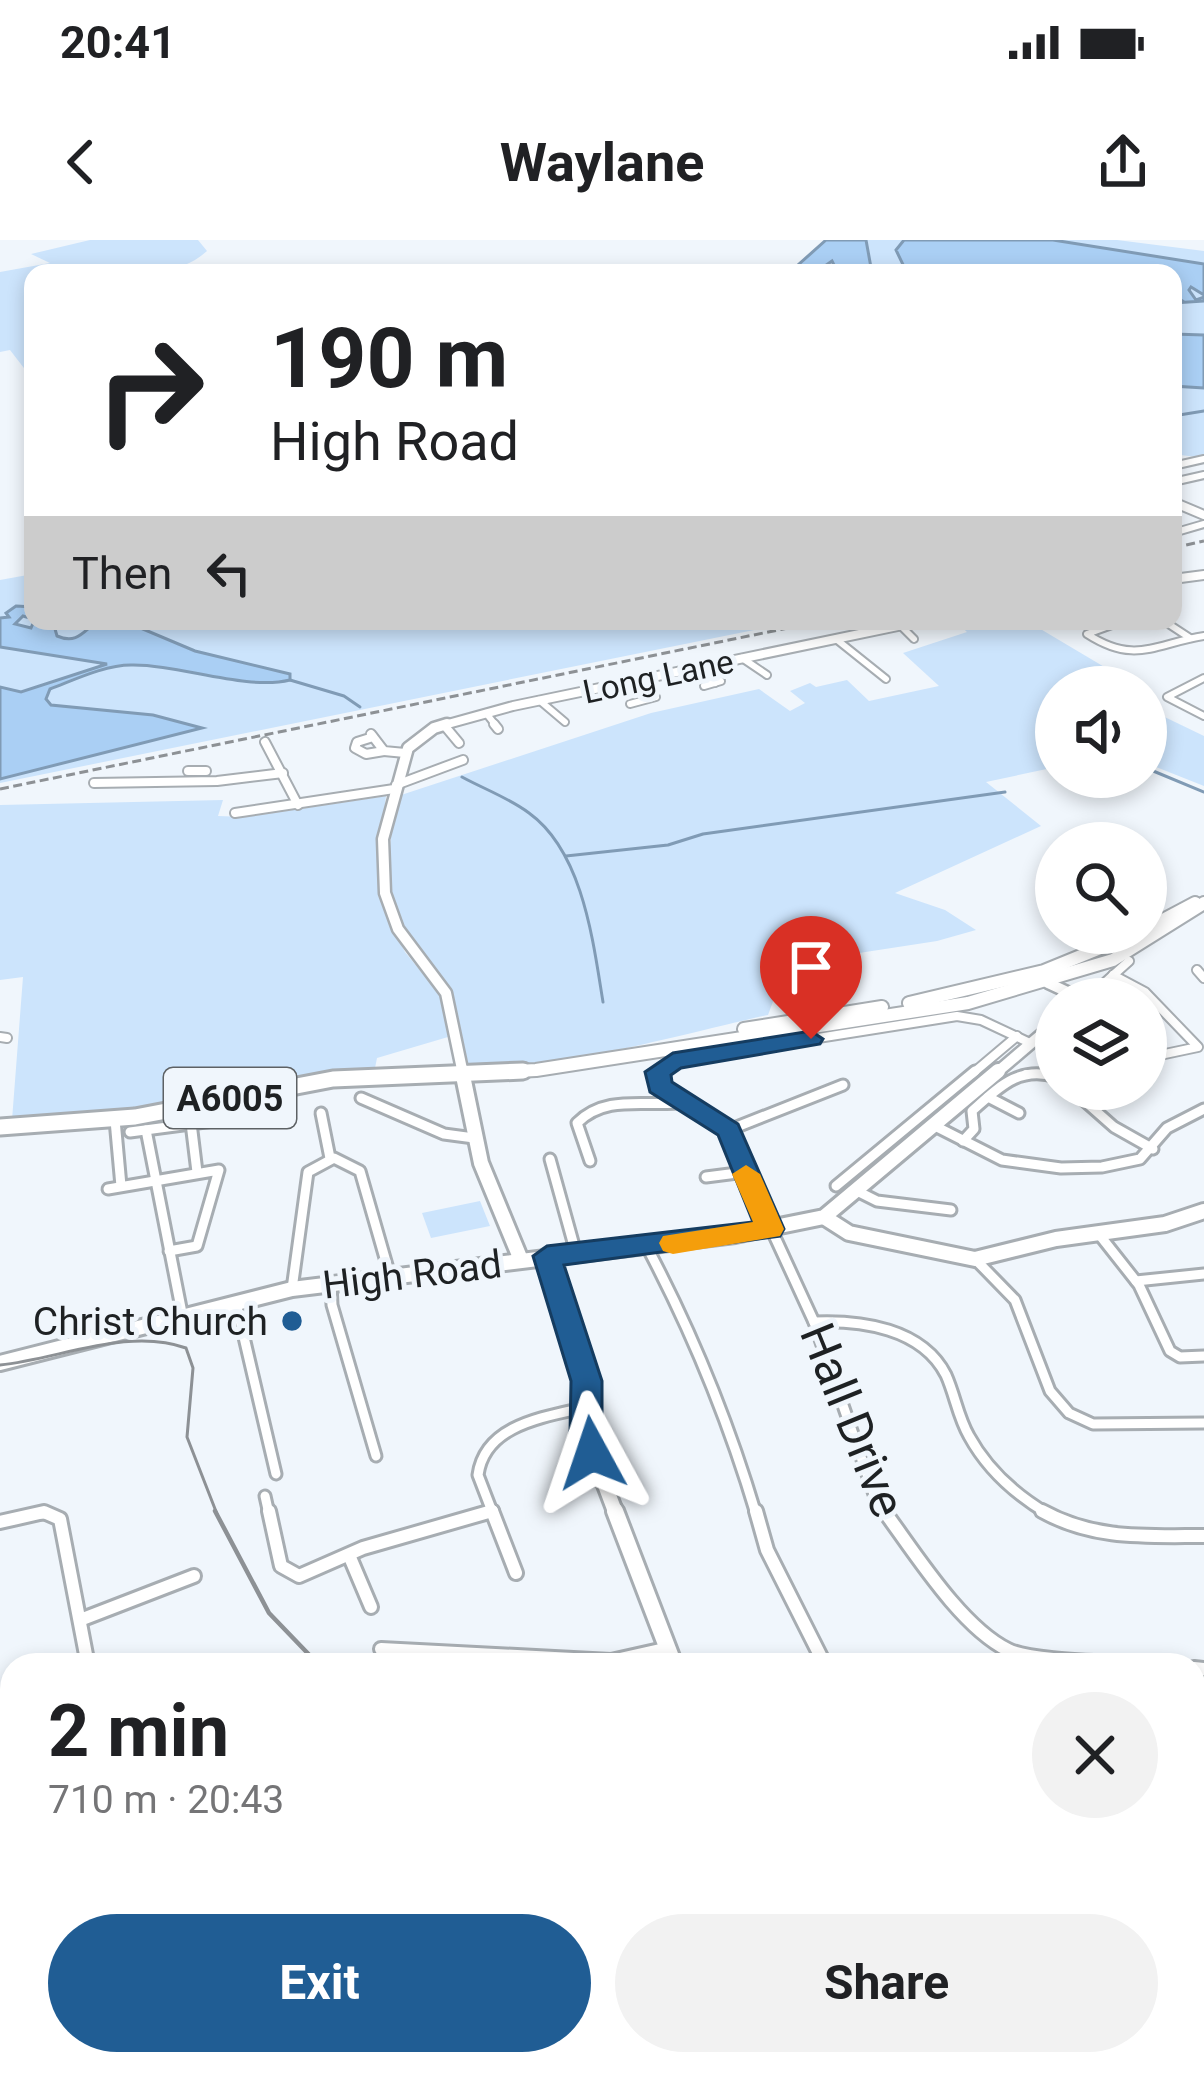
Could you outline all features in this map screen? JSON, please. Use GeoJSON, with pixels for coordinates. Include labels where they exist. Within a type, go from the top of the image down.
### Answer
{"type":"FeatureCollection","features":[{"type":"Feature","properties":{"kind":"main road","name":"A6005"},"geometry":{"type":"LineString","coordinates":[[1046,977],[1073,976],[1142,946],[1204,901]]}},
{"type":"Feature","properties":{"kind":"main road","name":"A6005"},"geometry":{"type":"LineString","coordinates":[[1167,918],[1204,901]]}},
{"type":"Feature","properties":{"kind":"main road","name":"A6005"},"geometry":{"type":"LineString","coordinates":[[0,1127],[115,1120],[313,1081],[536,1070],[797,1021],[968,1003],[1046,977],[1094,954]]}},
{"type":"Feature","properties":{"kind":"street","name":"Long Lane"},"geometry":{"type":"LineString","coordinates":[[405,753],[422,734],[485,713],[877,630]]}},
{"type":"Feature","properties":{"kind":"street"},"geometry":{"type":"LineString","coordinates":[[905,630],[914,639]]}},
{"type":"Feature","properties":{"kind":"street"},"geometry":{"type":"LineString","coordinates":[[1098,630],[1087,634],[1127,656],[1204,636]]}},
{"type":"Feature","properties":{"kind":"street"},"geometry":{"type":"LineString","coordinates":[[1178,630],[1190,638]]}},
{"type":"Feature","properties":{"kind":"street"},"geometry":{"type":"LineString","coordinates":[[836,639],[886,679]]}},
{"type":"Feature","properties":{"kind":"street"},"geometry":{"type":"LineString","coordinates":[[742,658],[767,675]]}},
{"type":"Feature","properties":{"kind":"street"},"geometry":{"type":"LineString","coordinates":[[698,668],[718,682],[704,686]]}},
{"type":"Feature","properties":{"kind":"street"},"geometry":{"type":"LineString","coordinates":[[1204,678],[1167,697],[1204,716]]}},
{"type":"Feature","properties":{"kind":"street"},"geometry":{"type":"LineString","coordinates":[[621,685],[634,703],[656,697]]}},
{"type":"Feature","properties":{"kind":"street"},"geometry":{"type":"LineString","coordinates":[[539,700],[565,722]]}},
{"type":"Feature","properties":{"kind":"street"},"geometry":{"type":"LineString","coordinates":[[485,713],[498,729]]}},
{"type":"Feature","properties":{"kind":"street"},"geometry":{"type":"LineString","coordinates":[[444,725],[459,743]]}},
{"type":"Feature","properties":{"kind":"street"},"geometry":{"type":"LineString","coordinates":[[384,751],[372,735],[355,748],[366,754],[405,753],[383,839],[388,908],[446,993],[474,1138],[490,1192],[521,1260]]}},
{"type":"Feature","properties":{"kind":"street"},"geometry":{"type":"LineString","coordinates":[[265,742],[298,806]]}},
{"type":"Feature","properties":{"kind":"street"},"geometry":{"type":"LineString","coordinates":[[236,813],[395,787],[460,764]]}},
{"type":"Feature","properties":{"kind":"street"},"geometry":{"type":"LineString","coordinates":[[194,782],[197,771]]}},
{"type":"Feature","properties":{"kind":"street"},"geometry":{"type":"LineString","coordinates":[[89,797],[93,780],[194,782],[283,772]]}},
{"type":"Feature","properties":{"kind":"street"},"geometry":{"type":"LineString","coordinates":[[1110,978],[1130,962]]}},
{"type":"Feature","properties":{"kind":"street"},"geometry":{"type":"LineString","coordinates":[[1113,976],[1145,992],[1201,1047]]}},
{"type":"Feature","properties":{"kind":"street"},"geometry":{"type":"LineString","coordinates":[[843,1085],[729,1130],[658,1084],[658,1072],[668,1062],[957,1016],[974,1017],[1023,1040]]}},
{"type":"Feature","properties":{"kind":"street"},"geometry":{"type":"LineString","coordinates":[[837,1181],[1035,1033]]}},
{"type":"Feature","properties":{"kind":"street"},"geometry":{"type":"LineString","coordinates":[[1023,1040],[933,1125],[824,1216],[850,1233],[975,1258],[1165,1224],[1204,1211]]}},
{"type":"Feature","properties":{"kind":"street"},"geometry":{"type":"LineString","coordinates":[[1167,1054],[1201,1047]]}},
{"type":"Feature","properties":{"kind":"street"},"geometry":{"type":"LineString","coordinates":[[963,1142],[974,1129],[971,1114],[988,1097],[1021,1072],[1035,1071]]}},
{"type":"Feature","properties":{"kind":"street"},"geometry":{"type":"LineString","coordinates":[[988,1097],[1019,1113]]}},
{"type":"Feature","properties":{"kind":"street"},"geometry":{"type":"LineString","coordinates":[[361,1098],[391,1107],[439,1136],[474,1138]]}},
{"type":"Feature","properties":{"kind":"street"},"geometry":{"type":"LineString","coordinates":[[591,1156],[577,1124],[585,1113],[609,1106],[686,1102]]}},
{"type":"Feature","properties":{"kind":"street"},"geometry":{"type":"LineString","coordinates":[[933,1125],[1002,1160],[1061,1168],[1124,1164],[1153,1149],[1173,1124],[1204,1108]]}},
{"type":"Feature","properties":{"kind":"street"},"geometry":{"type":"LineString","coordinates":[[1095,1110],[1153,1149]]}},
{"type":"Feature","properties":{"kind":"street"},"geometry":{"type":"LineString","coordinates":[[321,1114],[330,1158]]}},
{"type":"Feature","properties":{"kind":"street"},"geometry":{"type":"LineString","coordinates":[[115,1120],[121,1186]]}},
{"type":"Feature","properties":{"kind":"street"},"geometry":{"type":"LineString","coordinates":[[130,1132],[213,1121]]}},
{"type":"Feature","properties":{"kind":"street"},"geometry":{"type":"LineString","coordinates":[[191,1124],[197,1172]]}},
{"type":"Feature","properties":{"kind":"street"},"geometry":{"type":"LineString","coordinates":[[146,1130],[162,1232],[183,1318]]}},
{"type":"Feature","properties":{"kind":"street","name":"Hall Drive"},"geometry":{"type":"LineString","coordinates":[[729,1130],[814,1322],[871,1488],[893,1527],[987,1636],[1017,1653]]}},
{"type":"Feature","properties":{"kind":"street"},"geometry":{"type":"LineString","coordinates":[[292,1289],[306,1178],[311,1168],[330,1158],[348,1160],[360,1171],[391,1279]]}},
{"type":"Feature","properties":{"kind":"street"},"geometry":{"type":"LineString","coordinates":[[550,1159],[576,1253]]}},
{"type":"Feature","properties":{"kind":"street"},"geometry":{"type":"LineString","coordinates":[[869,1159],[884,1167]]}},
{"type":"Feature","properties":{"kind":"street"},"geometry":{"type":"LineString","coordinates":[[108,1189],[219,1170],[197,1246],[169,1251]]}},
{"type":"Feature","properties":{"kind":"street"},"geometry":{"type":"LineString","coordinates":[[706,1177],[745,1172]]}},
{"type":"Feature","properties":{"kind":"street"},"geometry":{"type":"LineString","coordinates":[[855,1190],[877,1201],[943,1206]]}},
{"type":"Feature","properties":{"kind":"street","name":"High Road"},"geometry":{"type":"LineString","coordinates":[[0,1365],[24,1366],[42,1354],[292,1289],[770,1229],[824,1216]]}},
{"type":"Feature","properties":{"kind":"street"},"geometry":{"type":"LineString","coordinates":[[1098,1233],[1136,1281],[1172,1352],[1204,1356]]}},
{"type":"Feature","properties":{"kind":"street"},"geometry":{"type":"LineString","coordinates":[[646,1246],[694,1335],[731,1429],[767,1550],[819,1653]]}},
{"type":"Feature","properties":{"kind":"street"},"geometry":{"type":"LineString","coordinates":[[547,1256],[584,1370],[592,1453],[670,1653]]}},
{"type":"Feature","properties":{"kind":"street"},"geometry":{"type":"LineString","coordinates":[[975,1258],[1016,1300],[1050,1391],[1069,1413],[1104,1424],[1204,1423]]}},
{"type":"Feature","properties":{"kind":"street"},"geometry":{"type":"LineString","coordinates":[[1136,1281],[1204,1274]]}},
{"type":"Feature","properties":{"kind":"street"},"geometry":{"type":"LineString","coordinates":[[331,1286],[332,1305],[376,1456]]}},
{"type":"Feature","properties":{"kind":"street"},"geometry":{"type":"LineString","coordinates":[[236,1303],[276,1474]]}},
{"type":"Feature","properties":{"kind":"street"},"geometry":{"type":"LineString","coordinates":[[814,1322],[842,1320],[881,1328],[928,1352],[941,1366],[963,1426],[984,1459],[1018,1492],[1053,1516],[1103,1533],[1204,1536]]}},
{"type":"Feature","properties":{"kind":"street"},"geometry":{"type":"LineString","coordinates":[[516,1574],[477,1469],[486,1446],[519,1427],[586,1407]]}},
{"type":"Feature","properties":{"kind":"street"},"geometry":{"type":"LineString","coordinates":[[262,1504],[285,1572],[304,1575],[349,1555],[493,1510]]}},
{"type":"Feature","properties":{"kind":"street"},"geometry":{"type":"LineString","coordinates":[[0,1522],[44,1512],[58,1516],[86,1653]]}},
{"type":"Feature","properties":{"kind":"street"},"geometry":{"type":"LineString","coordinates":[[349,1555],[370,1607]]}},
{"type":"Feature","properties":{"kind":"street"},"geometry":{"type":"LineString","coordinates":[[80,1620],[188,1583]]}},
{"type":"Feature","properties":{"kind":"street"},"geometry":{"type":"LineString","coordinates":[[381,1648],[469,1653]]}},
{"type":"Feature","properties":{"kind":"street"},"geometry":{"type":"LineString","coordinates":[[647,1653],[669,1648]]}},
{"type":"Feature","properties":{"kind":"shaded area"},"geometry":{"type":"Polygon","coordinates":[[[90,240],[198,240],[207,251],[187,264],[44,264],[50,263],[31,254],[90,240]]]}},
{"type":"Feature","properties":{"kind":"shaded area"},"geometry":{"type":"Polygon","coordinates":[[[826,240],[866,240],[870,264],[832,261],[799,264],[826,240]]]}},
{"type":"Feature","properties":{"kind":"shaded area"},"geometry":{"type":"Polygon","coordinates":[[[866,240],[1117,240],[1204,251],[1204,458],[1182,455],[1182,264],[870,264],[866,240]]]}},
{"type":"Feature","properties":{"kind":"shaded area"},"geometry":{"type":"Polygon","coordinates":[[[904,240],[1053,240],[1204,264],[1204,295],[1189,290],[1196,300],[1204,297],[1204,301],[1182,302],[1182,264],[903,264],[896,250],[904,240]]]}},
{"type":"Feature","properties":{"kind":"shaded area"},"geometry":{"type":"Polygon","coordinates":[[[24,268],[24,368],[10,350],[0,352],[0,272],[24,268]]]}},
{"type":"Feature","properties":{"kind":"shaded area"},"geometry":{"type":"Polygon","coordinates":[[[1182,334],[1204,335],[1204,388],[1182,387],[1182,334]]]}},
{"type":"Feature","properties":{"kind":"shaded area"},"geometry":{"type":"Polygon","coordinates":[[[24,576],[24,630],[754,630],[0,783],[0,580],[24,576]]]}},
{"type":"Feature","properties":{"kind":"shaded area"},"geometry":{"type":"Polygon","coordinates":[[[24,606],[24,616],[15,624],[24,630],[55,630],[57,636],[70,639],[86,630],[145,630],[195,651],[290,674],[290,680],[253,682],[131,665],[90,674],[50,689],[46,699],[51,705],[153,715],[202,728],[0,779],[0,687],[21,692],[107,664],[0,647],[0,618],[9,617],[6,613],[24,606]]]}},
{"type":"Feature","properties":{"kind":"shaded area"},"geometry":{"type":"Polygon","coordinates":[[[965,630],[1042,630],[1103,666],[1035,666],[1035,772],[986,782],[1036,822],[1035,829],[895,893],[945,910],[976,930],[937,941],[794,963],[781,980],[768,1015],[568,1059],[492,1067],[468,1063],[453,993],[395,913],[388,867],[395,797],[651,713],[759,689],[790,711],[805,703],[790,691],[810,683],[816,687],[847,680],[869,701],[939,686],[903,653],[965,630]]]}},
{"type":"Feature","properties":{"kind":"shaded area"},"geometry":{"type":"Polygon","coordinates":[[[1167,718],[1204,736],[1204,786],[1167,771],[1167,718]]]}},
{"type":"Feature","properties":{"kind":"shaded area"},"geometry":{"type":"Polygon","coordinates":[[[386,796],[377,867],[382,906],[405,952],[440,995],[448,1037],[377,1058],[375,1068],[258,1084],[151,1107],[12,1120],[23,977],[0,980],[0,805],[223,800],[218,816],[245,817],[386,796]]]}},
{"type":"Feature","properties":{"kind":"shaded area"},"geometry":{"type":"Polygon","coordinates":[[[480,1201],[490,1226],[431,1238],[422,1213],[480,1201]]]}},
{"type":"Feature","properties":{"kind":"waterway"},"geometry":{"type":"LineString","coordinates":[[1182,415],[1204,411]]}},
{"type":"Feature","properties":{"kind":"waterway"},"geometry":{"type":"LineString","coordinates":[[290,680],[344,696],[360,707]]}},
{"type":"Feature","properties":{"kind":"waterway"},"geometry":{"type":"LineString","coordinates":[[462,777],[529,813],[562,850],[582,899],[603,1002]]}},
{"type":"Feature","properties":{"kind":"waterway"},"geometry":{"type":"LineString","coordinates":[[1167,777],[1204,792]]}},
{"type":"Feature","properties":{"kind":"waterway"},"geometry":{"type":"LineString","coordinates":[[566,856],[668,845],[703,834],[1005,792]]}},
{"type":"Feature","properties":{"kind":"tram line"},"geometry":{"type":"LineString","coordinates":[[0,1365],[117,1343],[164,1342],[186,1348],[193,1368],[187,1437],[217,1514]]}},
{"type":"Feature","properties":{"kind":"tram line"},"geometry":{"type":"LineString","coordinates":[[215,1511],[269,1613],[307,1653]]}},
{"type":"Feature","properties":{"kind":"railway"},"geometry":{"type":"LineString","coordinates":[[1182,546],[1204,541]]}},
{"type":"Feature","properties":{"kind":"railway"},"geometry":{"type":"LineString","coordinates":[[0,789],[778,630]]}},
{"type":"Feature","properties":{"kind":"slow traffic"},"geometry":{"type":"LineString","coordinates":[[673,1243],[770,1229],[746,1174]]}},
{"type":"Feature","properties":{"kind":"place","name":"Christ Church"},"geometry":{"type":"Point","coordinates":[292,1321]}},
{"type":"Feature","properties":{"kind":"route"},"geometry":{"type":"LineString","coordinates":[[592,1453],[586,1435],[586,1381],[547,1256],[770,1229],[734,1137],[659,1086],[658,1072],[673,1061],[811,1039]]}}]}
